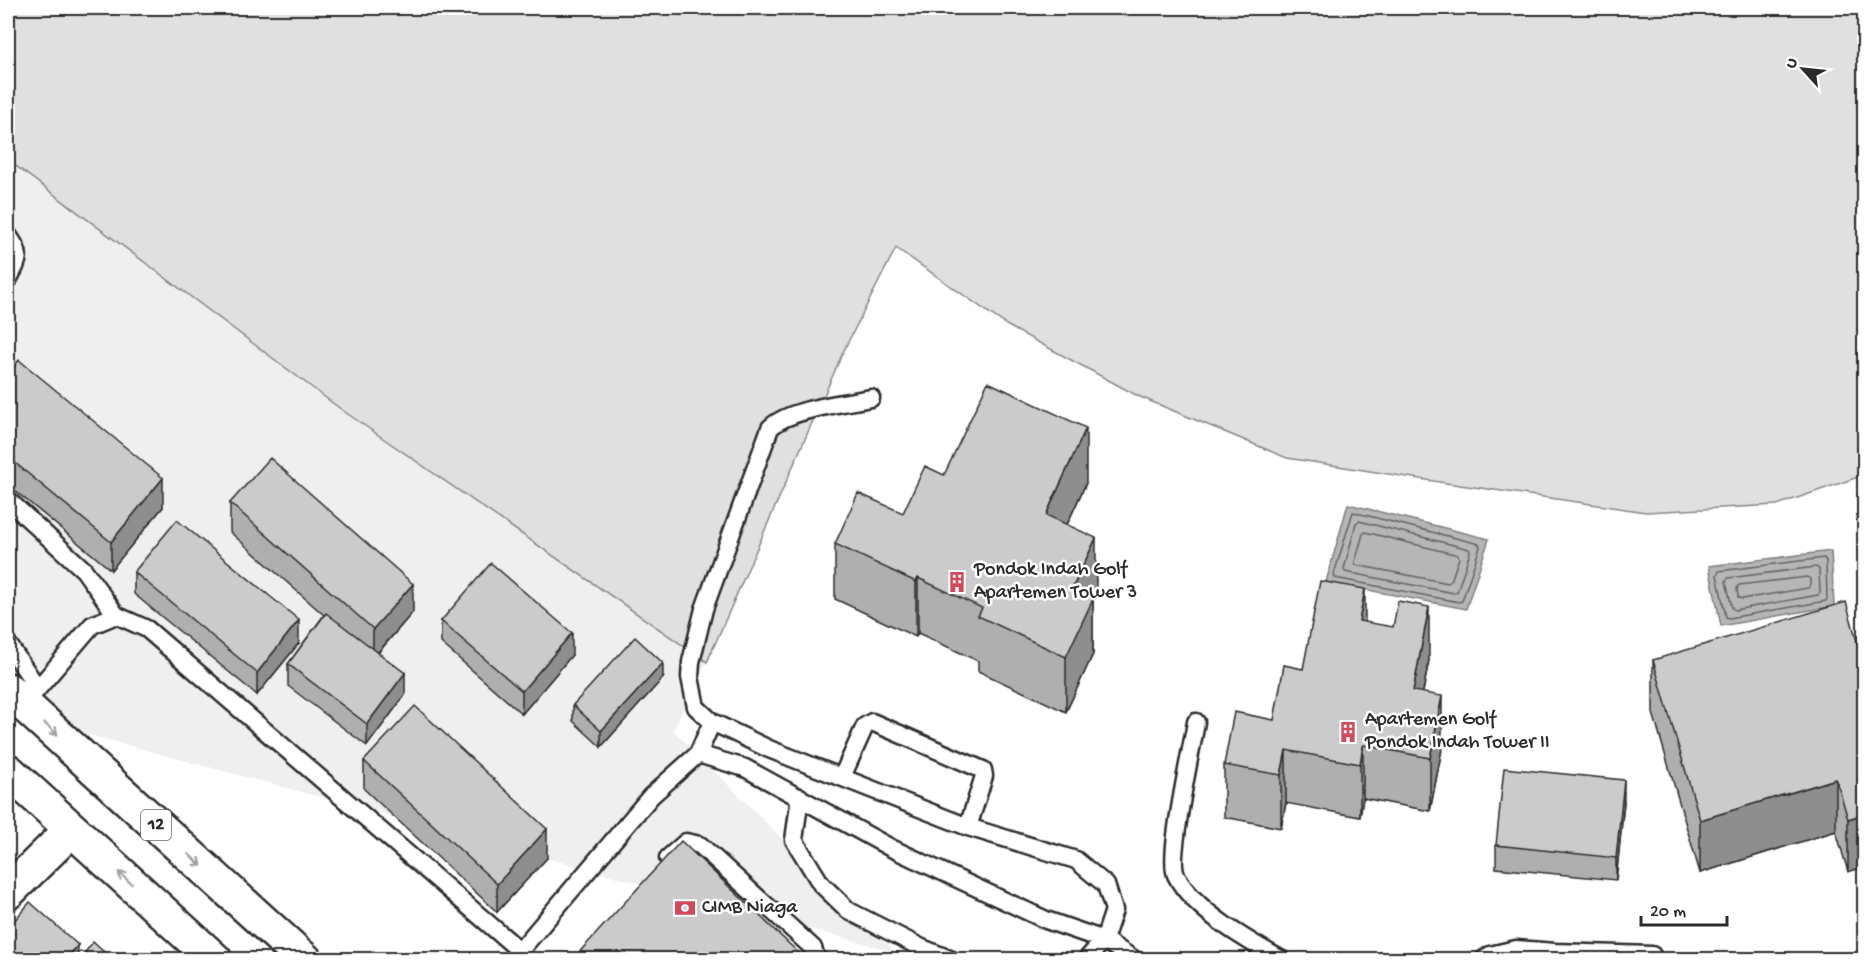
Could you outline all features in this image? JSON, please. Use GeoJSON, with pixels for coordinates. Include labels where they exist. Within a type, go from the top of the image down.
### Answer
{"type":"FeatureCollection","features":[{"type":"Feature","properties":{"kind":"main road","name":"12"},"geometry":{"type":"LineString","coordinates":[[22,694],[305,960]]}},
{"type":"Feature","properties":{"kind":"main road"},"geometry":{"type":"LineString","coordinates":[[8,771],[215,960]]}},
{"type":"Feature","properties":{"kind":"main road"},"geometry":{"type":"LineString","coordinates":[[8,892],[71,830]]}},
{"type":"Feature","properties":{"kind":"lane"},"geometry":{"type":"LineString","coordinates":[[8,235],[19,257],[8,280]]}},
{"type":"Feature","properties":{"kind":"lane"},"geometry":{"type":"LineString","coordinates":[[871,398],[810,409],[783,418],[770,428],[704,609],[691,662],[690,677],[696,707],[712,722],[769,749],[968,827],[1076,860],[1106,885],[1114,910],[1104,940],[1086,960]]}},
{"type":"Feature","properties":{"kind":"lane"},"geometry":{"type":"LineString","coordinates":[[8,500],[84,570],[116,615],[147,629],[516,955],[651,796],[698,754],[712,722]]}},
{"type":"Feature","properties":{"kind":"lane"},"geometry":{"type":"LineString","coordinates":[[8,644],[22,694],[92,625],[116,615]]}},
{"type":"Feature","properties":{"kind":"lane"},"geometry":{"type":"LineString","coordinates":[[842,777],[865,726],[872,722],[983,770],[984,776],[968,827]]}},
{"type":"Feature","properties":{"kind":"lane"},"geometry":{"type":"LineString","coordinates":[[1196,722],[1175,840],[1175,874],[1200,907],[1282,960]]}},
{"type":"Feature","properties":{"kind":"lane"},"geometry":{"type":"LineString","coordinates":[[698,754],[745,768],[891,848],[1046,920],[1104,940],[1135,960]]}},
{"type":"Feature","properties":{"kind":"lane"},"geometry":{"type":"LineString","coordinates":[[800,797],[794,840],[821,884],[849,910],[922,948],[952,960]]}},
{"type":"Feature","properties":{"kind":"lane"},"geometry":{"type":"LineString","coordinates":[[657,870],[687,842],[700,845],[813,948],[817,960]]}},
{"type":"Feature","properties":{"kind":"lane"},"geometry":{"type":"LineString","coordinates":[[1483,960],[1490,955],[1516,949],[1572,956],[1652,955]]}},
{"type":"Feature","properties":{"kind":"shaded area"},"geometry":{"type":"Polygon","coordinates":[[[8,8],[1864,8],[1864,475],[1777,505],[1646,512],[1287,458],[1138,396],[1008,326],[896,248],[844,350],[707,662],[342,410],[8,160],[8,8]]]}},
{"type":"Feature","properties":{"kind":"shaded area"},"geometry":{"type":"Polygon","coordinates":[[[8,160],[342,410],[707,662],[673,730],[896,952],[8,713],[8,160]]]}},
{"type":"Feature","properties":{"kind":"water"},"geometry":{"type":"Polygon","coordinates":[[[1348,504],[1489,539],[1466,609],[1326,582],[1348,504]]]}},
{"type":"Feature","properties":{"kind":"water"},"geometry":{"type":"Polygon","coordinates":[[[1831,551],[1834,606],[1721,626],[1709,566],[1831,551]]]}},
{"type":"Feature","properties":{"kind":"building"},"geometry":{"type":"Polygon","coordinates":[[[19,360],[163,478],[111,542],[8,457],[8,374],[19,360]]]}},
{"type":"Feature","properties":{"kind":"building","name":"Pondok Indah Golf Apartemen Tower 3"},"geometry":{"type":"Polygon","coordinates":[[[988,382],[1086,428],[1046,515],[1096,538],[1072,589],[1093,599],[1066,657],[978,616],[982,608],[918,578],[916,582],[835,544],[858,493],[903,513],[925,466],[944,475],[988,382]]]}},
{"type":"Feature","properties":{"kind":"building"},"geometry":{"type":"Polygon","coordinates":[[[270,458],[413,584],[373,629],[230,503],[270,458]]]}},
{"type":"Feature","properties":{"kind":"building"},"geometry":{"type":"Polygon","coordinates":[[[177,520],[299,620],[257,673],[134,572],[177,520]]]}},
{"type":"Feature","properties":{"kind":"building"},"geometry":{"type":"Polygon","coordinates":[[[491,563],[572,633],[522,691],[441,621],[491,563]]]}},
{"type":"Feature","properties":{"kind":"building"},"geometry":{"type":"Polygon","coordinates":[[[1320,581],[1365,589],[1359,621],[1393,627],[1398,601],[1429,607],[1413,691],[1442,696],[1430,758],[1363,745],[1360,764],[1286,750],[1281,775],[1224,765],[1234,712],[1274,720],[1284,665],[1303,669],[1320,581]]]}},
{"type":"Feature","properties":{"kind":"building"},"geometry":{"type":"Polygon","coordinates":[[[1846,602],[1864,666],[1864,814],[1848,819],[1836,779],[1700,820],[1653,660],[1846,602]]]}},
{"type":"Feature","properties":{"kind":"building"},"geometry":{"type":"Polygon","coordinates":[[[326,613],[405,673],[367,724],[288,664],[326,613]]]}},
{"type":"Feature","properties":{"kind":"building"},"geometry":{"type":"Polygon","coordinates":[[[635,637],[663,663],[601,731],[573,705],[635,637]]]}},
{"type":"Feature","properties":{"kind":"building"},"geometry":{"type":"Polygon","coordinates":[[[415,706],[547,829],[497,884],[364,761],[415,706]]]}},
{"type":"Feature","properties":{"kind":"building"},"geometry":{"type":"Polygon","coordinates":[[[1504,768],[1624,780],[1616,858],[1496,845],[1504,768]]]}},
{"type":"Feature","properties":{"kind":"building","name":"CIMB Niaga"},"geometry":{"type":"Polygon","coordinates":[[[681,841],[803,957],[801,960],[572,960],[681,841]]]}},
{"type":"Feature","properties":{"kind":"building"},"geometry":{"type":"Polygon","coordinates":[[[30,902],[78,945],[65,960],[8,960],[8,928],[30,902]]]}},
{"type":"Feature","properties":{"kind":"building"},"geometry":{"type":"Polygon","coordinates":[[[93,942],[113,960],[79,960],[93,942]]]}},
{"type":"Feature","properties":{"kind":"place","name":"Pondok Indah Golf Apartemen Tower 3"},"geometry":{"type":"Point","coordinates":[957,582]}},
{"type":"Feature","properties":{"kind":"place","name":"Apartemen Golf Pondok Indah Tower II"},"geometry":{"type":"Point","coordinates":[1348,732]}},
{"type":"Feature","properties":{"kind":"place","name":"CIMB Niaga"},"geometry":{"type":"Point","coordinates":[685,908]}}]}
